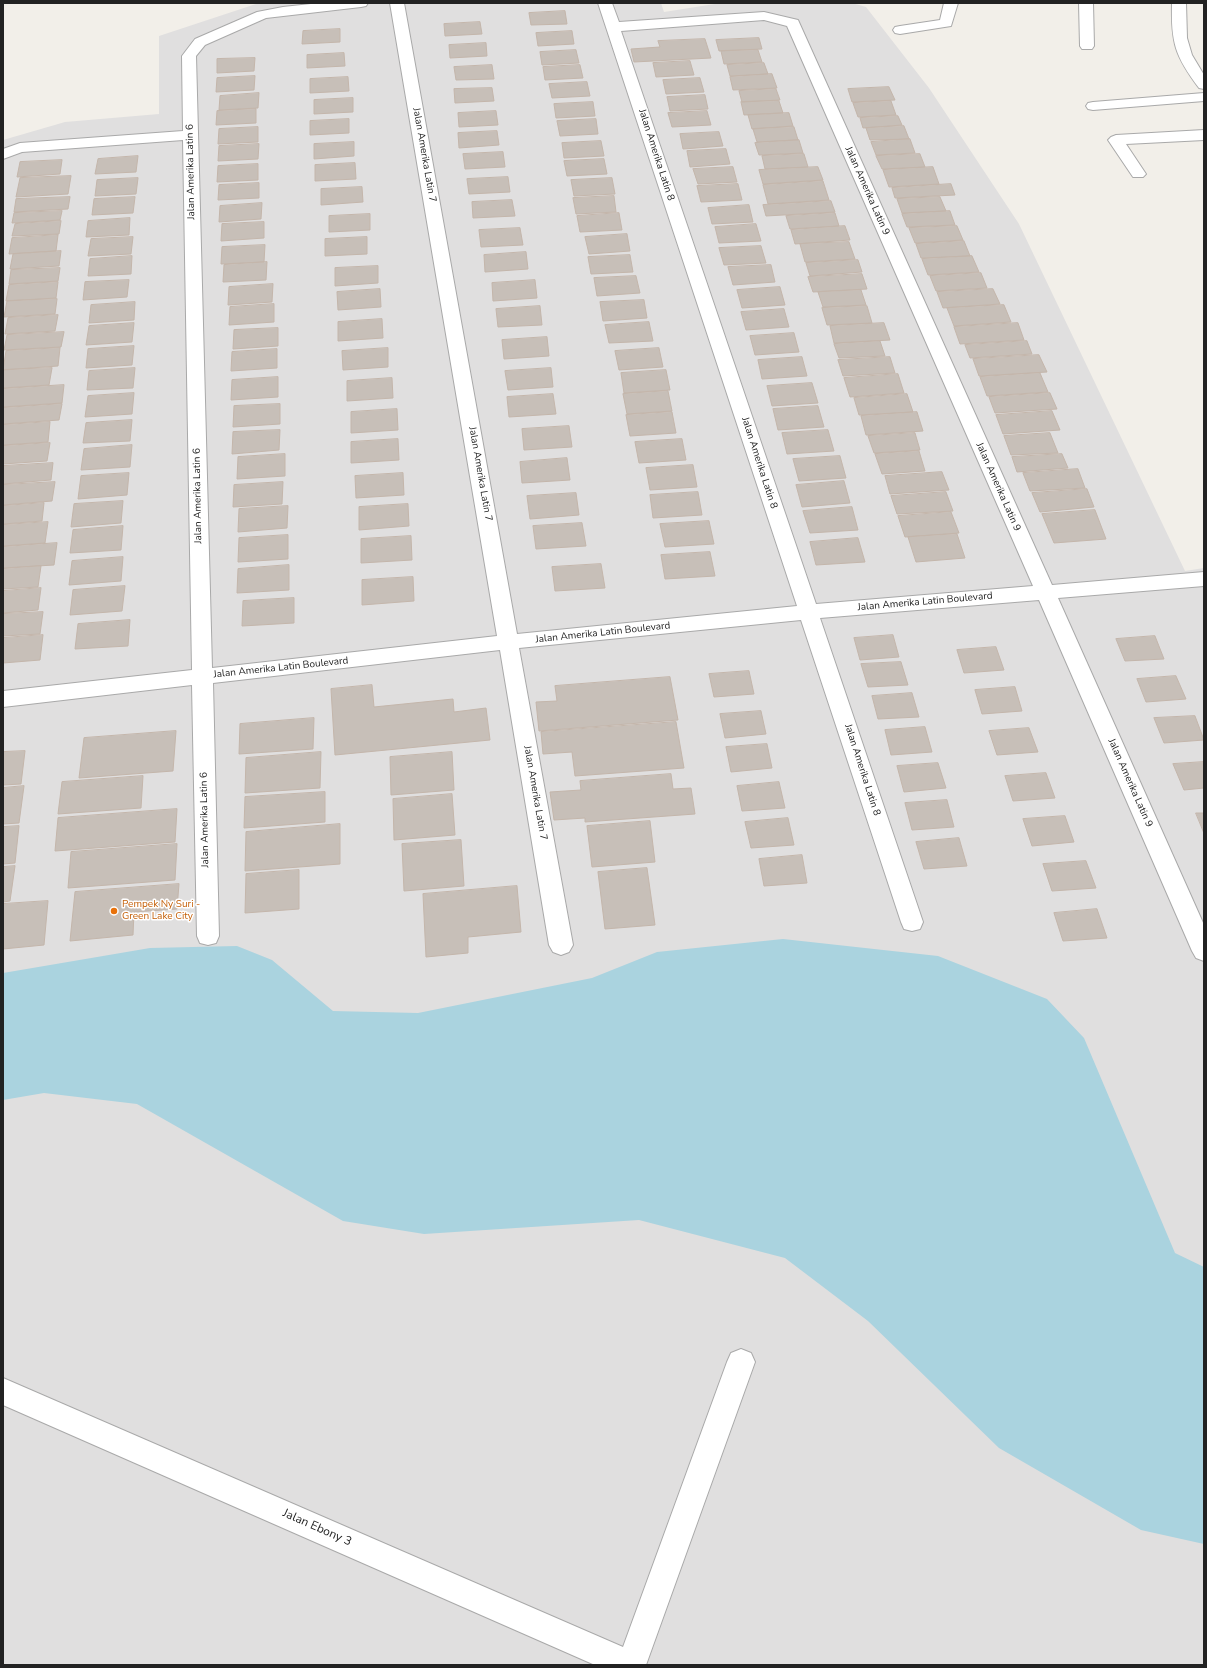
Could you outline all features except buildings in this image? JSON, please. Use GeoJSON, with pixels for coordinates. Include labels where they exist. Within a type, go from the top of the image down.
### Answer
{"type":"FeatureCollection","features":[{"type":"Feature","properties":{"kind":"street","name":"Jalan Amerika Latin 6"},"geometry":{"type":"LineString","coordinates":[[208,936],[189,56],[200,42],[262,15],[283,11],[361,3]]}},
{"type":"Feature","properties":{"kind":"street","name":"Jalan Amerika Latin 7"},"geometry":{"type":"LineString","coordinates":[[398,3],[562,944]]}},
{"type":"Feature","properties":{"kind":"street","name":"Jalan Amerika Latin 8"},"geometry":{"type":"LineString","coordinates":[[605,3],[912,922]]}},
{"type":"Feature","properties":{"kind":"street"},"geometry":{"type":"LineString","coordinates":[[900,30],[946,23],[951,3]]}},
{"type":"Feature","properties":{"kind":"street"},"geometry":{"type":"LineString","coordinates":[[1086,3],[1087,46]]}},
{"type":"Feature","properties":{"kind":"street"},"geometry":{"type":"LineString","coordinates":[[1179,3],[1178,34],[1182,52],[1189,66],[1204,85]]}},
{"type":"Feature","properties":{"kind":"street","name":"Jalan Amerika Latin 9"},"geometry":{"type":"LineString","coordinates":[[613,27],[764,16],[793,23],[1204,951]]}},
{"type":"Feature","properties":{"kind":"street"},"geometry":{"type":"LineString","coordinates":[[1093,106],[1204,97]]}},
{"type":"Feature","properties":{"kind":"street"},"geometry":{"type":"LineString","coordinates":[[3,154],[20,148],[191,135]]}},
{"type":"Feature","properties":{"kind":"street"},"geometry":{"type":"LineString","coordinates":[[1138,174],[1116,140],[1204,135]]}},
{"type":"Feature","properties":{"kind":"street","name":"Jalan Amerika Latin Boulevard"},"geometry":{"type":"LineString","coordinates":[[3,699],[509,642],[809,612],[1204,579]]}},
{"type":"Feature","properties":{"kind":"street"},"geometry":{"type":"LineString","coordinates":[[631,1665],[741,1362]]}},
{"type":"Feature","properties":{"kind":"street","name":"Jalan Ebony 3"},"geometry":{"type":"LineString","coordinates":[[3,1391],[631,1665]]}},
{"type":"Feature","properties":{"kind":"shaded area"},"geometry":{"type":"Polygon","coordinates":[[[259,3],[661,3],[664,12],[721,3],[852,3],[866,7],[929,88],[1019,224],[1185,571],[1204,568],[1204,1665],[3,1665],[3,140],[65,122],[159,114],[159,36],[259,3]]]}},
{"type":"Feature","properties":{"kind":"water"},"geometry":{"type":"Polygon","coordinates":[[[783,939],[938,956],[1047,999],[1084,1038],[1175,1253],[1204,1267],[1204,1544],[1141,1530],[999,1448],[868,1321],[785,1258],[639,1220],[424,1234],[343,1221],[137,1104],[44,1093],[3,1100],[3,973],[150,948],[237,946],[272,960],[333,1011],[418,1013],[592,978],[657,952],[783,939]]]}},
{"type":"Feature","properties":{"kind":"place","name":"Pempek Ny Suri - Green Lake City"},"geometry":{"type":"Point","coordinates":[114,911]}}]}
